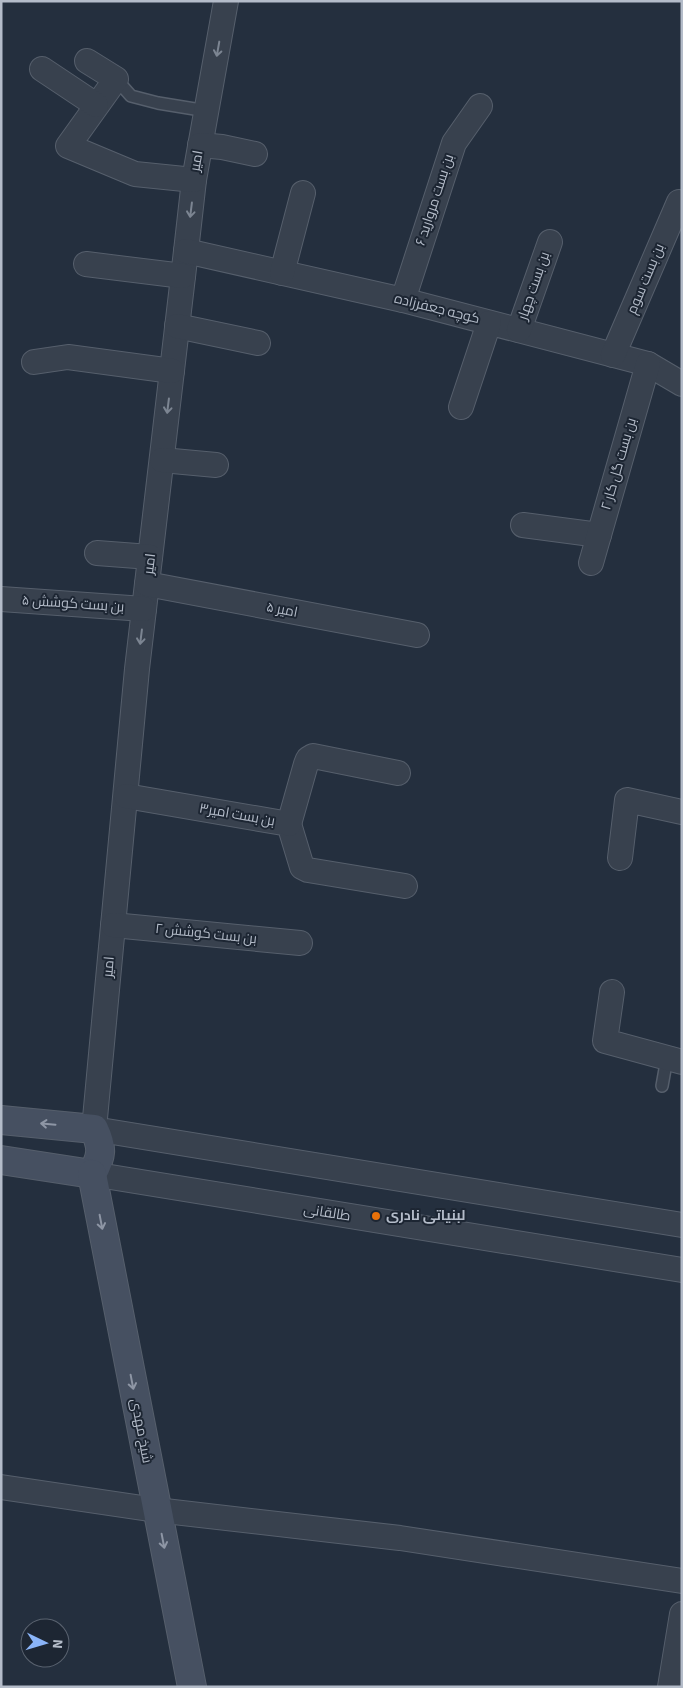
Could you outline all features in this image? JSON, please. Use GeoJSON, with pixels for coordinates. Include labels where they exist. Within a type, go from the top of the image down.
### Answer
{"type":"FeatureCollection","features":[{"type":"Feature","properties":{"kind":"street","name":"امیر"},"geometry":{"type":"LineString","coordinates":[[94,1129],[144,609],[194,180],[226,1]]}},
{"type":"Feature","properties":{"kind":"street"},"geometry":{"type":"LineString","coordinates":[[87,61],[116,80],[68,146],[135,174],[194,180]]}},
{"type":"Feature","properties":{"kind":"street"},"geometry":{"type":"LineString","coordinates":[[42,69],[96,106]]}},
{"type":"Feature","properties":{"kind":"street","name":"بن بست مروارید ۶"},"geometry":{"type":"LineString","coordinates":[[403,300],[454,143],[480,106]]}},
{"type":"Feature","properties":{"kind":"street"},"geometry":{"type":"LineString","coordinates":[[200,145],[222,147],[255,154]]}},
{"type":"Feature","properties":{"kind":"street"},"geometry":{"type":"LineString","coordinates":[[282,273],[303,192]]}},
{"type":"Feature","properties":{"kind":"street","name":"بن بست سوم"},"geometry":{"type":"LineString","coordinates":[[613,355],[679,202]]}},
{"type":"Feature","properties":{"kind":"street","name":"بن بست چهار"},"geometry":{"type":"LineString","coordinates":[[519,330],[550,242]]}},
{"type":"Feature","properties":{"kind":"street","name":"کوچه جعفرزاده"},"geometry":{"type":"LineString","coordinates":[[186,251],[403,300],[648,364],[682,384]]}},
{"type":"Feature","properties":{"kind":"street"},"geometry":{"type":"LineString","coordinates":[[86,264],[183,276]]}},
{"type":"Feature","properties":{"kind":"street"},"geometry":{"type":"LineString","coordinates":[[461,407],[489,323]]}},
{"type":"Feature","properties":{"kind":"street"},"geometry":{"type":"LineString","coordinates":[[177,326],[258,344]]}},
{"type":"Feature","properties":{"kind":"street"},"geometry":{"type":"LineString","coordinates":[[34,362],[68,357],[172,371]]}},
{"type":"Feature","properties":{"kind":"street","name":"بن بست گل کار ۲"},"geometry":{"type":"LineString","coordinates":[[591,563],[648,364]]}},
{"type":"Feature","properties":{"kind":"street"},"geometry":{"type":"LineString","coordinates":[[162,460],[216,465]]}},
{"type":"Feature","properties":{"kind":"street"},"geometry":{"type":"LineString","coordinates":[[523,525],[599,535]]}},
{"type":"Feature","properties":{"kind":"street"},"geometry":{"type":"LineString","coordinates":[[97,553],[150,557]]}},
{"type":"Feature","properties":{"kind":"street","name":"امیر ۵"},"geometry":{"type":"LineString","coordinates":[[147,584],[417,635]]}},
{"type":"Feature","properties":{"kind":"street","name":"بن بست کوشش ۵"},"geometry":{"type":"LineString","coordinates":[[1,599],[144,609]]}},
{"type":"Feature","properties":{"kind":"street"},"geometry":{"type":"LineString","coordinates":[[289,824],[306,764],[308,759],[313,756],[398,773]]}},
{"type":"Feature","properties":{"kind":"street","name":"بن بست امیر۳"},"geometry":{"type":"LineString","coordinates":[[126,796],[289,824],[302,868],[405,886]]}},
{"type":"Feature","properties":{"kind":"street"},"geometry":{"type":"LineString","coordinates":[[620,858],[627,800],[682,812]]}},
{"type":"Feature","properties":{"kind":"street","name":"بن بست کوشش ۲"},"geometry":{"type":"LineString","coordinates":[[113,925],[300,943]]}},
{"type":"Feature","properties":{"kind":"street"},"geometry":{"type":"LineString","coordinates":[[612,992],[606,1041],[674,1060]]}},
{"type":"Feature","properties":{"kind":"street"},"geometry":{"type":"LineString","coordinates":[[1,1120],[94,1129],[682,1225]]}},
{"type":"Feature","properties":{"kind":"street"},"geometry":{"type":"LineString","coordinates":[[1,1160],[92,1174],[98,1164],[101,1153],[100,1142],[94,1129]]}},
{"type":"Feature","properties":{"kind":"street","name":"طالقانی"},"geometry":{"type":"LineString","coordinates":[[92,1174],[682,1270]]}},
{"type":"Feature","properties":{"kind":"street","name":"شیخ مهدی"},"geometry":{"type":"LineString","coordinates":[[92,1174],[192,1687]]}},
{"type":"Feature","properties":{"kind":"street"},"geometry":{"type":"LineString","coordinates":[[1,1488],[156,1510],[400,1538],[682,1581]]}},
{"type":"Feature","properties":{"kind":"street"},"geometry":{"type":"LineString","coordinates":[[670,1687],[682,1614]]}},
{"type":"Feature","properties":{"kind":"lane"},"geometry":{"type":"LineString","coordinates":[[116,80],[131,96],[158,103],[207,111]]}},
{"type":"Feature","properties":{"kind":"lane"},"geometry":{"type":"LineString","coordinates":[[662,1086],[674,1060]]}},
{"type":"Feature","properties":{"kind":"place","name":"لبنیاتی نادری"},"geometry":{"type":"Point","coordinates":[376,1216]}}]}
